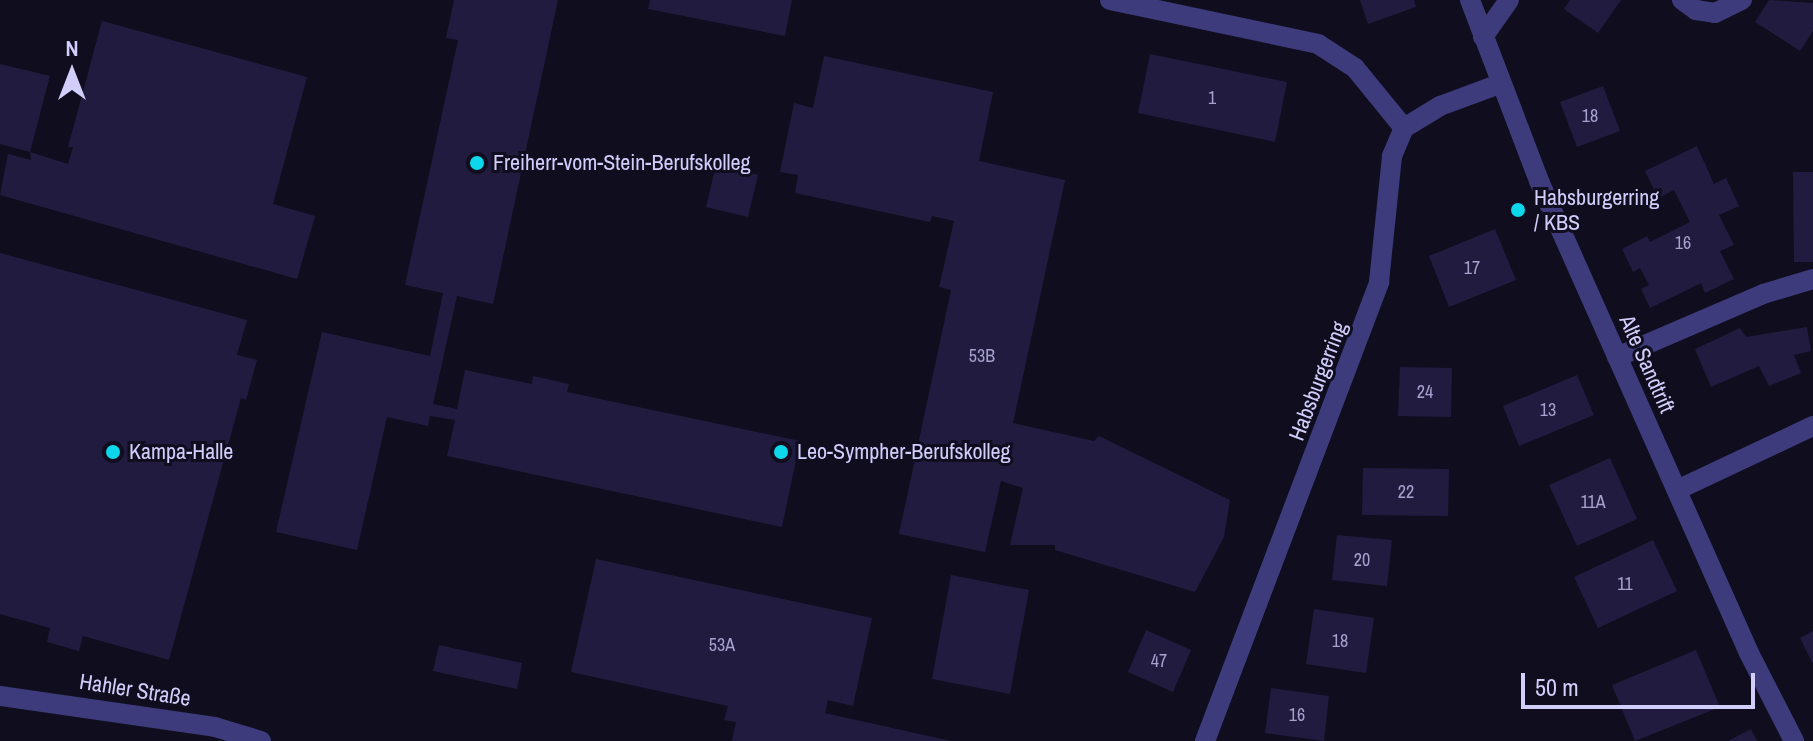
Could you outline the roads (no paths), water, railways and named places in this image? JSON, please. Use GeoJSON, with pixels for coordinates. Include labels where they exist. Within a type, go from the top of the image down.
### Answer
{"type":"FeatureCollection","features":[{"type":"Feature","properties":{"kind":"street"},"geometry":{"type":"LineString","coordinates":[[1110,0],[1318,44],[1355,68],[1404,128],[1440,106],[1499,84]]}},
{"type":"Feature","properties":{"kind":"street","name":"Alte Sandtrift"},"geometry":{"type":"LineString","coordinates":[[1470,0],[1499,84],[1617,357],[1794,741]]}},
{"type":"Feature","properties":{"kind":"street"},"geometry":{"type":"LineString","coordinates":[[1483,37],[1509,0]]}},
{"type":"Feature","properties":{"kind":"street"},"geometry":{"type":"LineString","coordinates":[[1682,0],[1696,10],[1715,13],[1742,0]]}},
{"type":"Feature","properties":{"kind":"street","name":"Habsburgerring"},"geometry":{"type":"LineString","coordinates":[[1205,741],[1370,312],[1379,282],[1392,156],[1404,128]]}},
{"type":"Feature","properties":{"kind":"street"},"geometry":{"type":"LineString","coordinates":[[1617,357],[1763,294],[1813,279]]}},
{"type":"Feature","properties":{"kind":"street"},"geometry":{"type":"LineString","coordinates":[[1677,490],[1813,426]]}},
{"type":"Feature","properties":{"kind":"street","name":"Hahler Straße"},"geometry":{"type":"LineString","coordinates":[[0,696],[261,741]]}},
{"type":"Feature","properties":{"kind":"place","name":"Freiherr-vom-Stein-Berufskolleg"},"geometry":{"type":"Point","coordinates":[477,163]}},
{"type":"Feature","properties":{"kind":"place","name":"Habsburgerring / KBS"},"geometry":{"type":"Point","coordinates":[1518,210]}},
{"type":"Feature","properties":{"kind":"place","name":"Kampa-Halle"},"geometry":{"type":"Point","coordinates":[113,452]}},
{"type":"Feature","properties":{"kind":"place","name":"Leo-Sympher-Berufskolleg"},"geometry":{"type":"Point","coordinates":[781,452]}}]}
